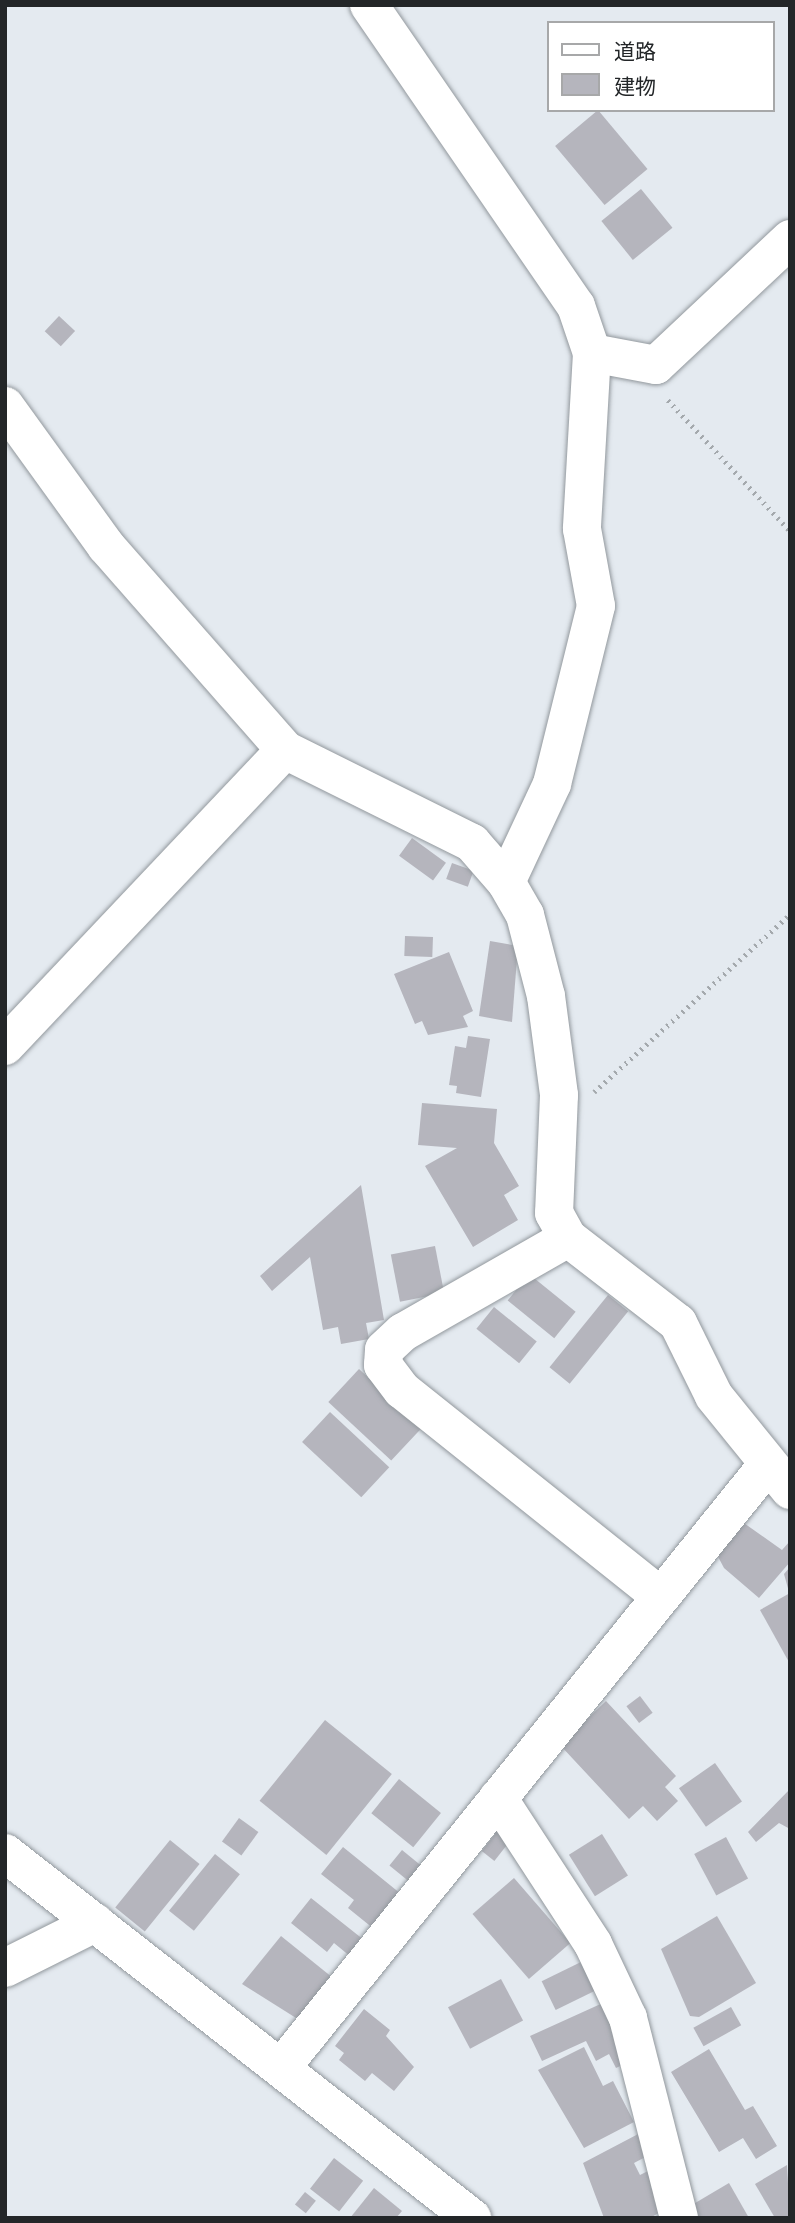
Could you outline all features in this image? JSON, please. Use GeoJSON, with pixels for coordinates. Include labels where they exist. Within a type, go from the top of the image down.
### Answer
{"type":"FeatureCollection","features":[{"type":"Feature","properties":{"kind":"street"},"geometry":{"type":"LineString","coordinates":[[369,5],[576,306],[592,353],[582,529],[596,606],[552,784],[506,882]]}},
{"type":"Feature","properties":{"kind":"street"},"geometry":{"type":"LineString","coordinates":[[592,353],[656,365],[790,239]]}},
{"type":"Feature","properties":{"kind":"street"},"geometry":{"type":"LineString","coordinates":[[5,406],[106,546],[285,750],[472,843],[506,882],[526,915],[547,996],[558,1126],[554,1213],[568,1238],[678,1323],[714,1396],[779,1477],[660,1596],[281,2068]]}},
{"type":"Feature","properties":{"kind":"street"},"geometry":{"type":"LineString","coordinates":[[5,1046],[285,750]]}},
{"type":"Feature","properties":{"kind":"street"},"geometry":{"type":"LineString","coordinates":[[568,1238],[403,1332],[384,1350],[383,1366],[402,1390],[660,1596]]}},
{"type":"Feature","properties":{"kind":"street"},"geometry":{"type":"LineString","coordinates":[[498,1798],[593,1944],[628,2018],[679,2218]]}},
{"type":"Feature","properties":{"kind":"street"},"geometry":{"type":"LineString","coordinates":[[5,1853],[472,2218]]}},
{"type":"Feature","properties":{"kind":"street"},"geometry":{"type":"LineString","coordinates":[[5,1968],[95,1923]]}},
{"type":"Feature","properties":{"kind":"path"},"geometry":{"type":"LineString","coordinates":[[658,389],[790,531]]}},
{"type":"Feature","properties":{"kind":"path"},"geometry":{"type":"LineString","coordinates":[[558,1126],[790,914]]}},
{"type":"Feature","properties":{"kind":"building"},"geometry":{"type":"Polygon","coordinates":[[[596,112],[600,112],[647,169],[605,205],[555,146],[596,112]]]}},
{"type":"Feature","properties":{"kind":"building"},"geometry":{"type":"Polygon","coordinates":[[[641,189],[672,228],[633,260],[601,221],[641,189]]]}},
{"type":"Feature","properties":{"kind":"building"},"geometry":{"type":"Polygon","coordinates":[[[59,316],[75,331],[61,346],[45,331],[59,316]]]}},
{"type":"Feature","properties":{"kind":"building"},"geometry":{"type":"Polygon","coordinates":[[[412,838],[446,863],[433,880],[399,856],[412,838]]]}},
{"type":"Feature","properties":{"kind":"building"},"geometry":{"type":"Polygon","coordinates":[[[452,863],[474,871],[468,887],[446,879],[452,863]]]}},
{"type":"Feature","properties":{"kind":"building"},"geometry":{"type":"Polygon","coordinates":[[[405,936],[433,937],[432,957],[404,956],[405,936]]]}},
{"type":"Feature","properties":{"kind":"building"},"geometry":{"type":"Polygon","coordinates":[[[490,941],[518,946],[512,1022],[479,1016],[490,941]]]}},
{"type":"Feature","properties":{"kind":"building"},"geometry":{"type":"Polygon","coordinates":[[[449,952],[473,1011],[463,1016],[468,1027],[428,1035],[422,1021],[415,1024],[394,974],[449,952]]]}},
{"type":"Feature","properties":{"kind":"building"},"geometry":{"type":"Polygon","coordinates":[[[468,1036],[490,1039],[481,1097],[456,1093],[457,1086],[449,1085],[455,1046],[466,1048],[468,1036]]]}},
{"type":"Feature","properties":{"kind":"building"},"geometry":{"type":"Polygon","coordinates":[[[422,1103],[497,1109],[494,1143],[519,1186],[504,1195],[518,1220],[473,1247],[425,1166],[457,1148],[418,1145],[422,1103]]]}},
{"type":"Feature","properties":{"kind":"building"},"geometry":{"type":"Polygon","coordinates":[[[361,1185],[384,1320],[366,1323],[369,1339],[341,1344],[338,1327],[323,1330],[310,1257],[272,1291],[260,1276],[361,1185]]]}},
{"type":"Feature","properties":{"kind":"building"},"geometry":{"type":"Polygon","coordinates":[[[435,1246],[444,1293],[400,1302],[391,1255],[435,1246]]]}},
{"type":"Feature","properties":{"kind":"building"},"geometry":{"type":"Polygon","coordinates":[[[529,1274],[576,1312],[554,1338],[508,1300],[529,1274]]]}},
{"type":"Feature","properties":{"kind":"building"},"geometry":{"type":"Polygon","coordinates":[[[608,1295],[628,1311],[570,1384],[549,1367],[608,1295]]]}},
{"type":"Feature","properties":{"kind":"building"},"geometry":{"type":"Polygon","coordinates":[[[494,1307],[537,1342],[519,1363],[476,1329],[494,1307]]]}},
{"type":"Feature","properties":{"kind":"building"},"geometry":{"type":"Polygon","coordinates":[[[359,1369],[422,1428],[391,1461],[328,1402],[359,1369]]]}},
{"type":"Feature","properties":{"kind":"building"},"geometry":{"type":"Polygon","coordinates":[[[330,1412],[389,1467],[361,1497],[302,1442],[330,1412]]]}},
{"type":"Feature","properties":{"kind":"building"},"geometry":{"type":"Polygon","coordinates":[[[741,1521],[782,1550],[790,1541],[790,1562],[759,1598],[724,1568],[715,1551],[741,1521]]]}},
{"type":"Feature","properties":{"kind":"building"},"geometry":{"type":"Polygon","coordinates":[[[790,1567],[790,1592],[789,1592],[784,1574],[790,1567]]]}},
{"type":"Feature","properties":{"kind":"building"},"geometry":{"type":"Polygon","coordinates":[[[790,1593],[790,1664],[760,1610],[790,1593]]]}},
{"type":"Feature","properties":{"kind":"building"},"geometry":{"type":"Polygon","coordinates":[[[640,1696],[653,1713],[639,1723],[626,1706],[640,1696]]]}},
{"type":"Feature","properties":{"kind":"building"},"geometry":{"type":"Polygon","coordinates":[[[606,1701],[676,1776],[665,1787],[678,1801],[657,1821],[643,1806],[629,1819],[560,1745],[606,1701]]]}},
{"type":"Feature","properties":{"kind":"building"},"geometry":{"type":"Polygon","coordinates":[[[325,1720],[392,1774],[326,1855],[260,1801],[325,1720]]]}},
{"type":"Feature","properties":{"kind":"building"},"geometry":{"type":"Polygon","coordinates":[[[715,1763],[742,1802],[706,1827],[679,1788],[715,1763]]]}},
{"type":"Feature","properties":{"kind":"building"},"geometry":{"type":"Polygon","coordinates":[[[399,1779],[441,1813],[413,1847],[371,1813],[399,1779]]]}},
{"type":"Feature","properties":{"kind":"building"},"geometry":{"type":"Polygon","coordinates":[[[790,1789],[790,1829],[779,1823],[756,1842],[748,1832],[790,1789]]]}},
{"type":"Feature","properties":{"kind":"building"},"geometry":{"type":"Polygon","coordinates":[[[239,1818],[258,1832],[241,1856],[222,1841],[239,1818]]]}},
{"type":"Feature","properties":{"kind":"building"},"geometry":{"type":"Polygon","coordinates":[[[499,1829],[512,1839],[494,1861],[482,1851],[499,1829]]]}},
{"type":"Feature","properties":{"kind":"building"},"geometry":{"type":"Polygon","coordinates":[[[602,1834],[628,1876],[595,1896],[569,1855],[602,1834]]]}},
{"type":"Feature","properties":{"kind":"building"},"geometry":{"type":"Polygon","coordinates":[[[726,1837],[748,1878],[716,1895],[694,1854],[726,1837]]]}},
{"type":"Feature","properties":{"kind":"building"},"geometry":{"type":"Polygon","coordinates":[[[170,1840],[200,1864],[145,1932],[115,1908],[170,1840]]]}},
{"type":"Feature","properties":{"kind":"building"},"geometry":{"type":"Polygon","coordinates":[[[343,1847],[401,1894],[374,1929],[348,1908],[354,1900],[321,1874],[343,1847]]]}},
{"type":"Feature","properties":{"kind":"building"},"geometry":{"type":"Polygon","coordinates":[[[402,1850],[427,1870],[414,1886],[389,1866],[402,1850]]]}},
{"type":"Feature","properties":{"kind":"building"},"geometry":{"type":"Polygon","coordinates":[[[215,1854],[240,1874],[194,1931],[169,1911],[215,1854]]]}},
{"type":"Feature","properties":{"kind":"building"},"geometry":{"type":"Polygon","coordinates":[[[514,1878],[570,1943],[529,1979],[472,1914],[514,1878]]]}},
{"type":"Feature","properties":{"kind":"building"},"geometry":{"type":"Polygon","coordinates":[[[311,1898],[364,1940],[351,1957],[334,1943],[327,1952],[291,1923],[311,1898]]]}},
{"type":"Feature","properties":{"kind":"building"},"geometry":{"type":"Polygon","coordinates":[[[717,1916],[756,1983],[699,2017],[690,2016],[661,1949],[717,1916]]]}},
{"type":"Feature","properties":{"kind":"building"},"geometry":{"type":"Polygon","coordinates":[[[281,1936],[338,1982],[304,2023],[242,1984],[281,1936]]]}},
{"type":"Feature","properties":{"kind":"building"},"geometry":{"type":"Polygon","coordinates":[[[583,1961],[597,1990],[556,2010],[542,1981],[583,1961]]]}},
{"type":"Feature","properties":{"kind":"building"},"geometry":{"type":"Polygon","coordinates":[[[501,1979],[523,2020],[470,2049],[448,2007],[501,1979]]]}},
{"type":"Feature","properties":{"kind":"building"},"geometry":{"type":"Polygon","coordinates":[[[605,2002],[631,2061],[616,2068],[609,2054],[596,2061],[586,2041],[542,2061],[530,2036],[605,2002]]]}},
{"type":"Feature","properties":{"kind":"building"},"geometry":{"type":"Polygon","coordinates":[[[731,2007],[741,2025],[704,2046],[693,2028],[731,2007]]]}},
{"type":"Feature","properties":{"kind":"building"},"geometry":{"type":"Polygon","coordinates":[[[364,2009],[390,2030],[386,2036],[414,2067],[394,2091],[372,2073],[365,2081],[339,2060],[344,2053],[335,2046],[364,2009]]]}},
{"type":"Feature","properties":{"kind":"building"},"geometry":{"type":"Polygon","coordinates":[[[584,2047],[603,2086],[613,2081],[634,2122],[584,2148],[538,2070],[584,2047]]]}},
{"type":"Feature","properties":{"kind":"building"},"geometry":{"type":"Polygon","coordinates":[[[709,2049],[745,2110],[753,2106],[777,2146],[756,2159],[743,2138],[719,2152],[671,2072],[709,2049]]]}},
{"type":"Feature","properties":{"kind":"building"},"geometry":{"type":"Polygon","coordinates":[[[642,2132],[653,2153],[634,2163],[640,2175],[648,2171],[662,2211],[650,2218],[604,2218],[583,2163],[642,2132]]]}},
{"type":"Feature","properties":{"kind":"building"},"geometry":{"type":"Polygon","coordinates":[[[334,2158],[363,2181],[339,2212],[310,2189],[334,2158]]]}},
{"type":"Feature","properties":{"kind":"building"},"geometry":{"type":"Polygon","coordinates":[[[787,2165],[790,2218],[775,2218],[755,2184],[787,2165]]]}},
{"type":"Feature","properties":{"kind":"building"},"geometry":{"type":"Polygon","coordinates":[[[729,2183],[749,2218],[688,2218],[685,2209],[729,2183]]]}},
{"type":"Feature","properties":{"kind":"building"},"geometry":{"type":"Polygon","coordinates":[[[374,2188],[402,2211],[396,2218],[350,2218],[374,2188]]]}},
{"type":"Feature","properties":{"kind":"building"},"geometry":{"type":"Polygon","coordinates":[[[305,2192],[316,2201],[306,2213],[295,2204],[305,2192]]]}}]}
